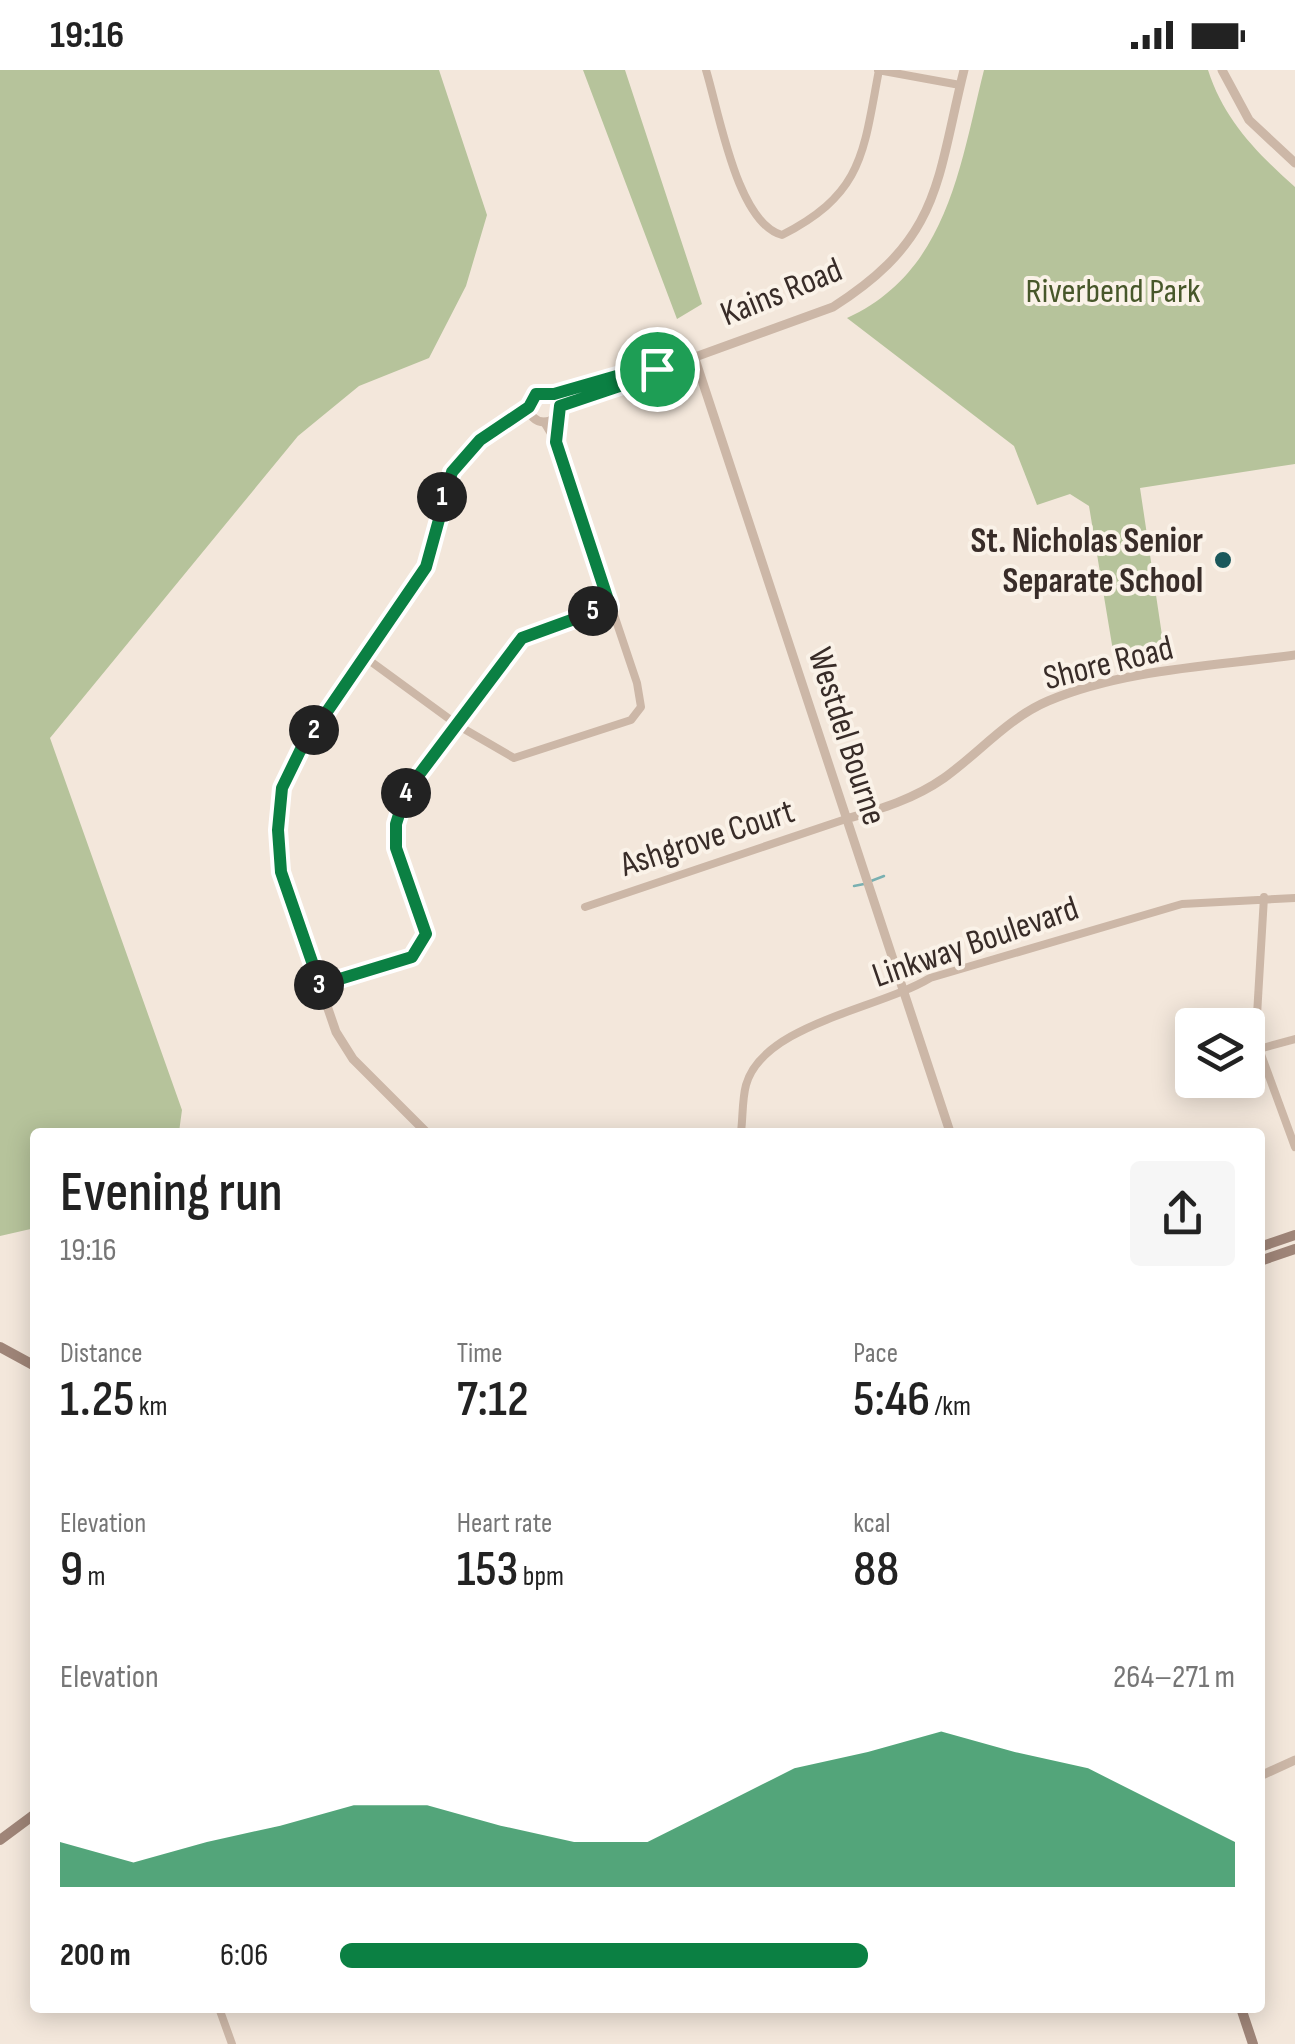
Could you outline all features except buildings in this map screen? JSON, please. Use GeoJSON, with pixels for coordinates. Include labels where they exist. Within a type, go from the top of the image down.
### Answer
{"type":"FeatureCollection","features":[{"type":"Feature","properties":{"kind":"main road"},"geometry":{"type":"LineString","coordinates":[[1265,1245],[1295,1236]]}},
{"type":"Feature","properties":{"kind":"main road"},"geometry":{"type":"LineString","coordinates":[[1265,1258],[1295,1249]]}},
{"type":"Feature","properties":{"kind":"main road"},"geometry":{"type":"LineString","coordinates":[[0,1347],[30,1363]]}},
{"type":"Feature","properties":{"kind":"main road"},"geometry":{"type":"LineString","coordinates":[[0,1840],[30,1818]]}},
{"type":"Feature","properties":{"kind":"main road"},"geometry":{"type":"LineString","coordinates":[[1243,2013],[1253,2044]]}},
{"type":"Feature","properties":{"kind":"street"},"geometry":{"type":"LineString","coordinates":[[706,70],[743,192],[758,223],[782,235],[816,218],[850,186],[866,138],[879,70],[960,85]]}},
{"type":"Feature","properties":{"kind":"street","name":"Kains Road"},"geometry":{"type":"LineString","coordinates":[[560,406],[833,306],[869,284],[922,225],[942,177],[964,70]]}},
{"type":"Feature","properties":{"kind":"street"},"geometry":{"type":"LineString","coordinates":[[1222,70],[1250,120],[1295,164]]}},
{"type":"Feature","properties":{"kind":"street","name":"Westdel Bourne"},"geometry":{"type":"LineString","coordinates":[[694,356],[949,1128]]}},
{"type":"Feature","properties":{"kind":"street","name":"Kains Road"},"geometry":{"type":"LineString","coordinates":[[554,394],[648,367],[657,369]]}},
{"type":"Feature","properties":{"kind":"street"},"geometry":{"type":"LineString","coordinates":[[366,658],[459,726],[514,758],[631,720],[641,707],[637,683],[556,442],[555,418],[560,406],[554,394],[536,394],[529,407],[480,440],[452,472],[426,567],[300,751],[282,788],[278,809],[281,872],[336,1032],[353,1059],[422,1128]]}},
{"type":"Feature","properties":{"kind":"street"},"geometry":{"type":"LineString","coordinates":[[529,407],[556,442]]}},
{"type":"Feature","properties":{"kind":"street"},"geometry":{"type":"LineString","coordinates":[[511,422],[555,418]]}},
{"type":"Feature","properties":{"kind":"street"},"geometry":{"type":"LineString","coordinates":[[320,985],[412,957],[426,934],[396,848],[396,824],[406,792],[522,638],[610,606]]}},
{"type":"Feature","properties":{"kind":"street","name":"Shore Road"},"geometry":{"type":"LineString","coordinates":[[846,819],[900,803],[942,780],[1014,719],[1050,700],[1127,678],[1295,655]]}},
{"type":"Feature","properties":{"kind":"street","name":"Ashgrove Court"},"geometry":{"type":"LineString","coordinates":[[585,906],[846,819]]}},
{"type":"Feature","properties":{"kind":"street"},"geometry":{"type":"LineString","coordinates":[[1257,1008],[1264,897]]}},
{"type":"Feature","properties":{"kind":"street","name":"Linkway Boulevard"},"geometry":{"type":"LineString","coordinates":[[741,1128],[746,1084],[764,1054],[792,1034],[904,994],[930,978],[1164,908],[1264,897],[1295,898]]}},
{"type":"Feature","properties":{"kind":"street"},"geometry":{"type":"LineString","coordinates":[[1265,1047],[1295,1039]]}},
{"type":"Feature","properties":{"kind":"street"},"geometry":{"type":"LineString","coordinates":[[1265,1065],[1295,1147]]}},
{"type":"Feature","properties":{"kind":"street"},"geometry":{"type":"LineString","coordinates":[[1265,1774],[1295,1760]]}},
{"type":"Feature","properties":{"kind":"street"},"geometry":{"type":"LineString","coordinates":[[221,2013],[232,2044]]}},
{"type":"Feature","properties":{"kind":"green space"},"geometry":{"type":"Polygon","coordinates":[[[0,70],[439,70],[487,215],[466,286],[429,358],[359,386],[298,436],[50,738],[182,1110],[180,1128],[30,1128],[30,1229],[0,1236],[0,70]]]}},
{"type":"Feature","properties":{"kind":"green space"},"geometry":{"type":"Polygon","coordinates":[[[583,70],[625,70],[702,304],[677,319],[583,70]]]}},
{"type":"Feature","properties":{"kind":"green space","name":"Riverbend Park"},"geometry":{"type":"Polygon","coordinates":[[[984,70],[1208,70],[1223,105],[1243,135],[1295,187],[1295,464],[1140,488],[1166,662],[1116,669],[1089,506],[1070,494],[1037,505],[1014,446],[847,318],[881,298],[908,273],[928,244],[957,178],[984,70]]]}},
{"type":"Feature","properties":{"kind":"waterway"},"geometry":{"type":"LineString","coordinates":[[871,881],[884,876]]}},
{"type":"Feature","properties":{"kind":"waterway"},"geometry":{"type":"LineString","coordinates":[[854,886],[864,884]]}},
{"type":"Feature","properties":{"kind":"place","name":"St. Nicholas Senior Separate School"},"geometry":{"type":"Point","coordinates":[1223,560]}},
{"type":"Feature","properties":{"kind":"route"},"geometry":{"type":"LineString","coordinates":[[648,367],[657,369],[652,375],[560,406],[555,418],[556,442],[610,606],[522,638],[406,792],[396,824],[396,848],[426,934],[412,957],[320,985],[281,872],[278,809],[282,788],[300,751],[426,567],[440,504],[452,472],[480,440],[529,407],[536,394],[554,394],[648,367]]}}]}
